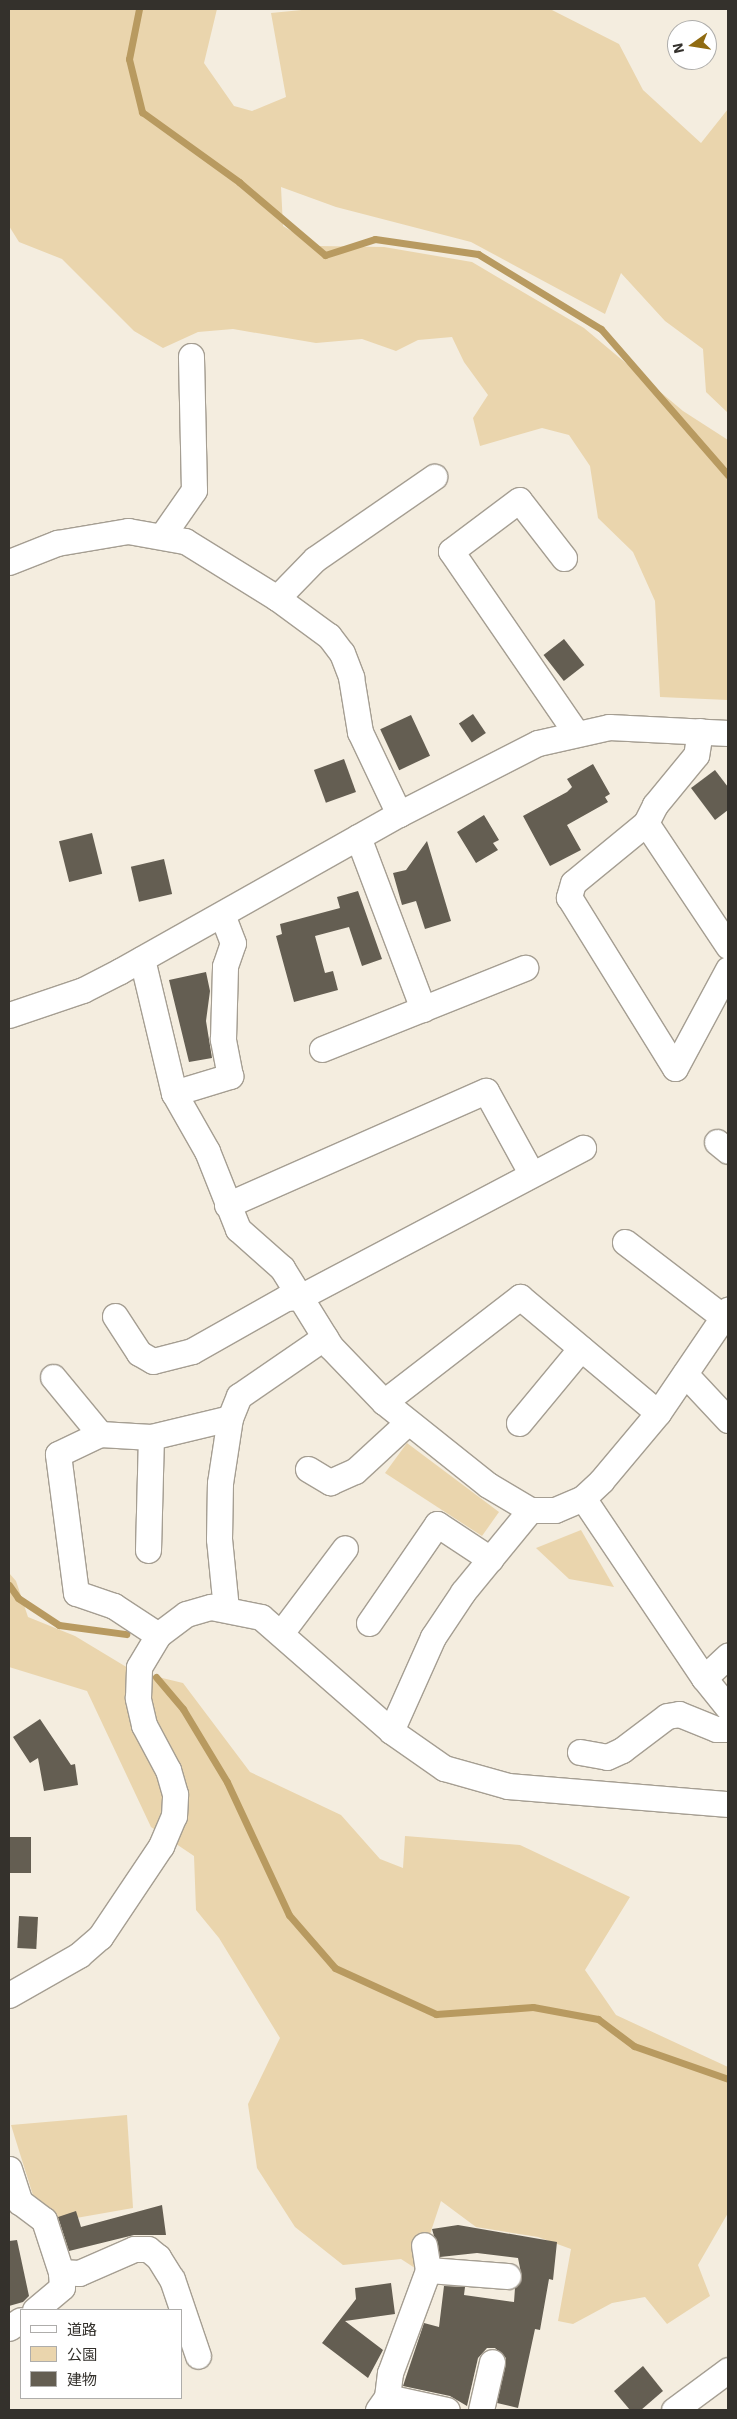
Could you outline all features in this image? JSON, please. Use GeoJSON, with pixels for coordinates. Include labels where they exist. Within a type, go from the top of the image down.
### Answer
{"type":"FeatureCollection","features":[{"type":"Feature","properties":{"kind":"street"},"geometry":{"type":"LineString","coordinates":[[162,536],[194,490],[191,356]]}},
{"type":"Feature","properties":{"kind":"street"},"geometry":{"type":"LineString","coordinates":[[277,598],[315,559],[434,477]]}},
{"type":"Feature","properties":{"kind":"street"},"geometry":{"type":"LineString","coordinates":[[564,558],[519,500],[452,552],[576,733]]}},
{"type":"Feature","properties":{"kind":"street"},"geometry":{"type":"LineString","coordinates":[[9,562],[56,543],[128,531],[185,541],[277,598],[329,636],[342,654],[351,677],[360,732],[399,814]]}},
{"type":"Feature","properties":{"kind":"street"},"geometry":{"type":"LineString","coordinates":[[9,1015],[83,990],[222,915],[399,814],[538,743],[609,727],[728,733]]}},
{"type":"Feature","properties":{"kind":"street"},"geometry":{"type":"LineString","coordinates":[[700,731],[696,755],[655,805],[646,823],[573,883],[569,897],[675,1068],[728,969]]}},
{"type":"Feature","properties":{"kind":"street"},"geometry":{"type":"LineString","coordinates":[[646,823],[728,946]]}},
{"type":"Feature","properties":{"kind":"street"},"geometry":{"type":"LineString","coordinates":[[358,837],[423,1009]]}},
{"type":"Feature","properties":{"kind":"street"},"geometry":{"type":"LineString","coordinates":[[174,1094],[230,1076],[223,1039],[225,966],[233,943],[222,915]]}},
{"type":"Feature","properties":{"kind":"street"},"geometry":{"type":"LineString","coordinates":[[142,959],[174,1094],[207,1151],[238,1229],[282,1268],[325,1337],[384,1402],[407,1423],[488,1485],[530,1510],[555,1510],[583,1498],[658,1413],[726,1314],[625,1242]]}},
{"type":"Feature","properties":{"kind":"street"},"geometry":{"type":"LineString","coordinates":[[322,1049],[525,968]]}},
{"type":"Feature","properties":{"kind":"street"},"geometry":{"type":"LineString","coordinates":[[227,1205],[486,1091],[531,1173]]}},
{"type":"Feature","properties":{"kind":"street"},"geometry":{"type":"LineString","coordinates":[[115,1316],[139,1353],[153,1361],[192,1351],[286,1298],[300,1297],[531,1173],[583,1148]]}},
{"type":"Feature","properties":{"kind":"street"},"geometry":{"type":"LineString","coordinates":[[384,1402],[520,1296],[658,1413]]}},
{"type":"Feature","properties":{"kind":"street"},"geometry":{"type":"LineString","coordinates":[[226,1609],[219,1539],[220,1483],[230,1418],[239,1396],[325,1337]]}},
{"type":"Feature","properties":{"kind":"street"},"geometry":{"type":"LineString","coordinates":[[519,1423],[581,1348]]}},
{"type":"Feature","properties":{"kind":"street"},"geometry":{"type":"LineString","coordinates":[[684,1374],[728,1420]]}},
{"type":"Feature","properties":{"kind":"street"},"geometry":{"type":"LineString","coordinates":[[53,1377],[100,1434]]}},
{"type":"Feature","properties":{"kind":"street"},"geometry":{"type":"LineString","coordinates":[[158,1635],[114,1606],[76,1593],[58,1454],[100,1434],[151,1437],[230,1418]]}},
{"type":"Feature","properties":{"kind":"street"},"geometry":{"type":"LineString","coordinates":[[308,1469],[330,1482],[355,1471],[407,1423]]}},
{"type":"Feature","properties":{"kind":"street"},"geometry":{"type":"LineString","coordinates":[[148,1550],[151,1437]]}},
{"type":"Feature","properties":{"kind":"street"},"geometry":{"type":"LineString","coordinates":[[583,1498],[704,1678],[728,1708]]}},
{"type":"Feature","properties":{"kind":"street"},"geometry":{"type":"LineString","coordinates":[[391,1731],[433,1637],[530,1510]]}},
{"type":"Feature","properties":{"kind":"street"},"geometry":{"type":"LineString","coordinates":[[369,1623],[437,1524],[490,1560]]}},
{"type":"Feature","properties":{"kind":"street"},"geometry":{"type":"LineString","coordinates":[[281,1633],[345,1548]]}},
{"type":"Feature","properties":{"kind":"street"},"geometry":{"type":"LineString","coordinates":[[9,1995],[78,1955],[100,1937],[161,1846],[174,1816],[174,1794],[168,1770],[144,1725],[138,1698],[138,1667],[158,1635],[186,1614],[211,1607],[261,1617],[391,1731],[444,1768],[508,1786],[728,1804]]}},
{"type":"Feature","properties":{"kind":"street"},"geometry":{"type":"LineString","coordinates":[[704,1678],[728,1656]]}},
{"type":"Feature","properties":{"kind":"street"},"geometry":{"type":"LineString","coordinates":[[580,1752],[607,1756],[622,1750],[668,1716],[679,1714],[716,1729],[728,1729]]}},
{"type":"Feature","properties":{"kind":"street"},"geometry":{"type":"LineString","coordinates":[[9,2169],[20,2202],[44,2220],[61,2272],[62,2287],[36,2309]]}},
{"type":"Feature","properties":{"kind":"street"},"geometry":{"type":"LineString","coordinates":[[424,2245],[428,2270],[390,2373],[382,2404],[447,2410]]}},
{"type":"Feature","properties":{"kind":"street"},"geometry":{"type":"LineString","coordinates":[[61,2272],[79,2273],[134,2249],[148,2249],[158,2256],[172,2279],[198,2356]]}},
{"type":"Feature","properties":{"kind":"street"},"geometry":{"type":"LineString","coordinates":[[428,2270],[508,2276]]}},
{"type":"Feature","properties":{"kind":"street"},"geometry":{"type":"LineString","coordinates":[[9,2328],[20,2321]]}},
{"type":"Feature","properties":{"kind":"street"},"geometry":{"type":"LineString","coordinates":[[481,2410],[492,2362]]}},
{"type":"Feature","properties":{"kind":"street"},"geometry":{"type":"LineString","coordinates":[[674,2410],[728,2370]]}},
{"type":"Feature","properties":{"kind":"green space"},"geometry":{"type":"Polygon","coordinates":[[[9,9],[217,9],[204,63],[234,106],[252,111],[286,97],[271,13],[312,9],[550,9],[619,44],[643,90],[701,143],[728,109],[728,413],[706,392],[703,349],[665,321],[621,273],[605,314],[471,242],[336,207],[281,187],[283,226],[316,246],[384,247],[472,262],[584,328],[683,411],[728,440],[728,700],[660,697],[655,601],[633,552],[598,518],[590,466],[569,435],[542,428],[480,446],[473,418],[488,395],[464,362],[452,337],[418,340],[396,351],[362,339],[316,343],[233,329],[198,332],[163,348],[134,331],[62,259],[19,242],[9,226],[9,9]]]}},
{"type":"Feature","properties":{"kind":"green space"},"geometry":{"type":"Polygon","coordinates":[[[407,1443],[499,1512],[482,1536],[385,1473],[407,1443]]]}},
{"type":"Feature","properties":{"kind":"green space"},"geometry":{"type":"Polygon","coordinates":[[[581,1530],[614,1587],[569,1579],[536,1548],[581,1530]]]}},
{"type":"Feature","properties":{"kind":"green space"},"geometry":{"type":"Polygon","coordinates":[[[9,1573],[16,1581],[28,1617],[75,1636],[133,1671],[183,1683],[250,1772],[341,1815],[380,1859],[403,1868],[405,1836],[520,1845],[630,1897],[585,1970],[616,2015],[728,2067],[728,2213],[698,2265],[710,2296],[667,2324],[645,2297],[612,2303],[573,2324],[558,2321],[571,2249],[538,2237],[476,2227],[441,2201],[418,2270],[401,2259],[343,2265],[295,2227],[257,2168],[248,2104],[280,2038],[219,1938],[196,1910],[194,1856],[151,1827],[87,1691],[9,1667],[9,1573]]]}},
{"type":"Feature","properties":{"kind":"green space"},"geometry":{"type":"Polygon","coordinates":[[[127,2115],[133,2208],[42,2224],[11,2125],[127,2115]]]}},
{"type":"Feature","properties":{"kind":"building"},"geometry":{"type":"Polygon","coordinates":[[[564,639],[584,665],[564,681],[544,655],[564,639]]]}},
{"type":"Feature","properties":{"kind":"building"},"geometry":{"type":"Polygon","coordinates":[[[473,714],[486,733],[472,743],[459,724],[473,714]]]}},
{"type":"Feature","properties":{"kind":"building"},"geometry":{"type":"Polygon","coordinates":[[[411,715],[430,756],[399,770],[380,729],[411,715]]]}},
{"type":"Feature","properties":{"kind":"building"},"geometry":{"type":"Polygon","coordinates":[[[344,759],[356,792],[326,803],[314,770],[344,759]]]}},
{"type":"Feature","properties":{"kind":"building"},"geometry":{"type":"Polygon","coordinates":[[[593,764],[610,794],[605,797],[608,802],[567,825],[581,850],[550,866],[523,816],[567,792],[572,787],[567,779],[593,764]]]}},
{"type":"Feature","properties":{"kind":"building"},"geometry":{"type":"Polygon","coordinates":[[[715,770],[728,787],[728,810],[715,820],[691,788],[715,770]]]}},
{"type":"Feature","properties":{"kind":"building"},"geometry":{"type":"Polygon","coordinates":[[[484,815],[499,840],[493,843],[498,850],[476,863],[457,832],[484,815]]]}},
{"type":"Feature","properties":{"kind":"building"},"geometry":{"type":"Polygon","coordinates":[[[92,833],[102,874],[69,882],[59,841],[92,833]]]}},
{"type":"Feature","properties":{"kind":"building"},"geometry":{"type":"Polygon","coordinates":[[[427,841],[451,921],[425,929],[416,901],[402,905],[393,873],[406,870],[427,841]]]}},
{"type":"Feature","properties":{"kind":"building"},"geometry":{"type":"Polygon","coordinates":[[[164,859],[172,894],[139,902],[131,867],[164,859]]]}},
{"type":"Feature","properties":{"kind":"building"},"geometry":{"type":"Polygon","coordinates":[[[358,891],[382,959],[362,966],[349,927],[315,936],[325,973],[333,971],[338,990],[294,1002],[276,936],[282,934],[280,924],[340,908],[337,897],[358,891]]]}},
{"type":"Feature","properties":{"kind":"building"},"geometry":{"type":"Polygon","coordinates":[[[206,972],[210,991],[206,1021],[212,1058],[189,1062],[169,980],[206,972]]]}},
{"type":"Feature","properties":{"kind":"building"},"geometry":{"type":"Polygon","coordinates":[[[40,1719],[71,1765],[75,1764],[78,1785],[44,1791],[38,1758],[30,1763],[13,1737],[40,1719]]]}},
{"type":"Feature","properties":{"kind":"building"},"geometry":{"type":"Polygon","coordinates":[[[9,1837],[31,1837],[31,1873],[9,1873],[9,1837]]]}},
{"type":"Feature","properties":{"kind":"building"},"geometry":{"type":"Polygon","coordinates":[[[19,1916],[38,1917],[36,1949],[17,1948],[19,1916]]]}},
{"type":"Feature","properties":{"kind":"building"},"geometry":{"type":"Polygon","coordinates":[[[162,2205],[166,2235],[134,2235],[69,2251],[58,2217],[76,2211],[81,2227],[162,2205]]]}},
{"type":"Feature","properties":{"kind":"building"},"geometry":{"type":"Polygon","coordinates":[[[458,2225],[557,2242],[553,2280],[549,2279],[540,2330],[535,2329],[518,2408],[497,2403],[506,2358],[495,2348],[487,2348],[478,2358],[467,2406],[450,2396],[403,2386],[424,2323],[439,2327],[444,2286],[465,2287],[464,2295],[514,2302],[515,2288],[522,2278],[518,2258],[477,2253],[440,2257],[432,2229],[458,2225]]]}},
{"type":"Feature","properties":{"kind":"building"},"geometry":{"type":"Polygon","coordinates":[[[17,2240],[29,2296],[23,2302],[9,2306],[9,2241],[17,2240]]]}},
{"type":"Feature","properties":{"kind":"building"},"geometry":{"type":"Polygon","coordinates":[[[391,2283],[395,2314],[345,2321],[383,2350],[368,2378],[322,2343],[356,2299],[355,2288],[391,2283]]]}},
{"type":"Feature","properties":{"kind":"building"},"geometry":{"type":"Polygon","coordinates":[[[643,2366],[663,2391],[641,2410],[630,2410],[614,2391],[643,2366]]]}},
{"type":"Feature","properties":{"kind":"waterway"},"geometry":{"type":"LineString","coordinates":[[139,9],[129,59],[142,112],[239,182],[325,255],[375,239],[478,254],[601,329],[728,475]]}},
{"type":"Feature","properties":{"kind":"waterway"},"geometry":{"type":"LineString","coordinates":[[9,1585],[18,1598],[59,1625],[126,1634]]}},
{"type":"Feature","properties":{"kind":"waterway"},"geometry":{"type":"LineString","coordinates":[[156,1677],[183,1709],[227,1782],[289,1915],[335,1968],[436,2014],[533,2007],[598,2019],[634,2046],[728,2079]]}}]}
